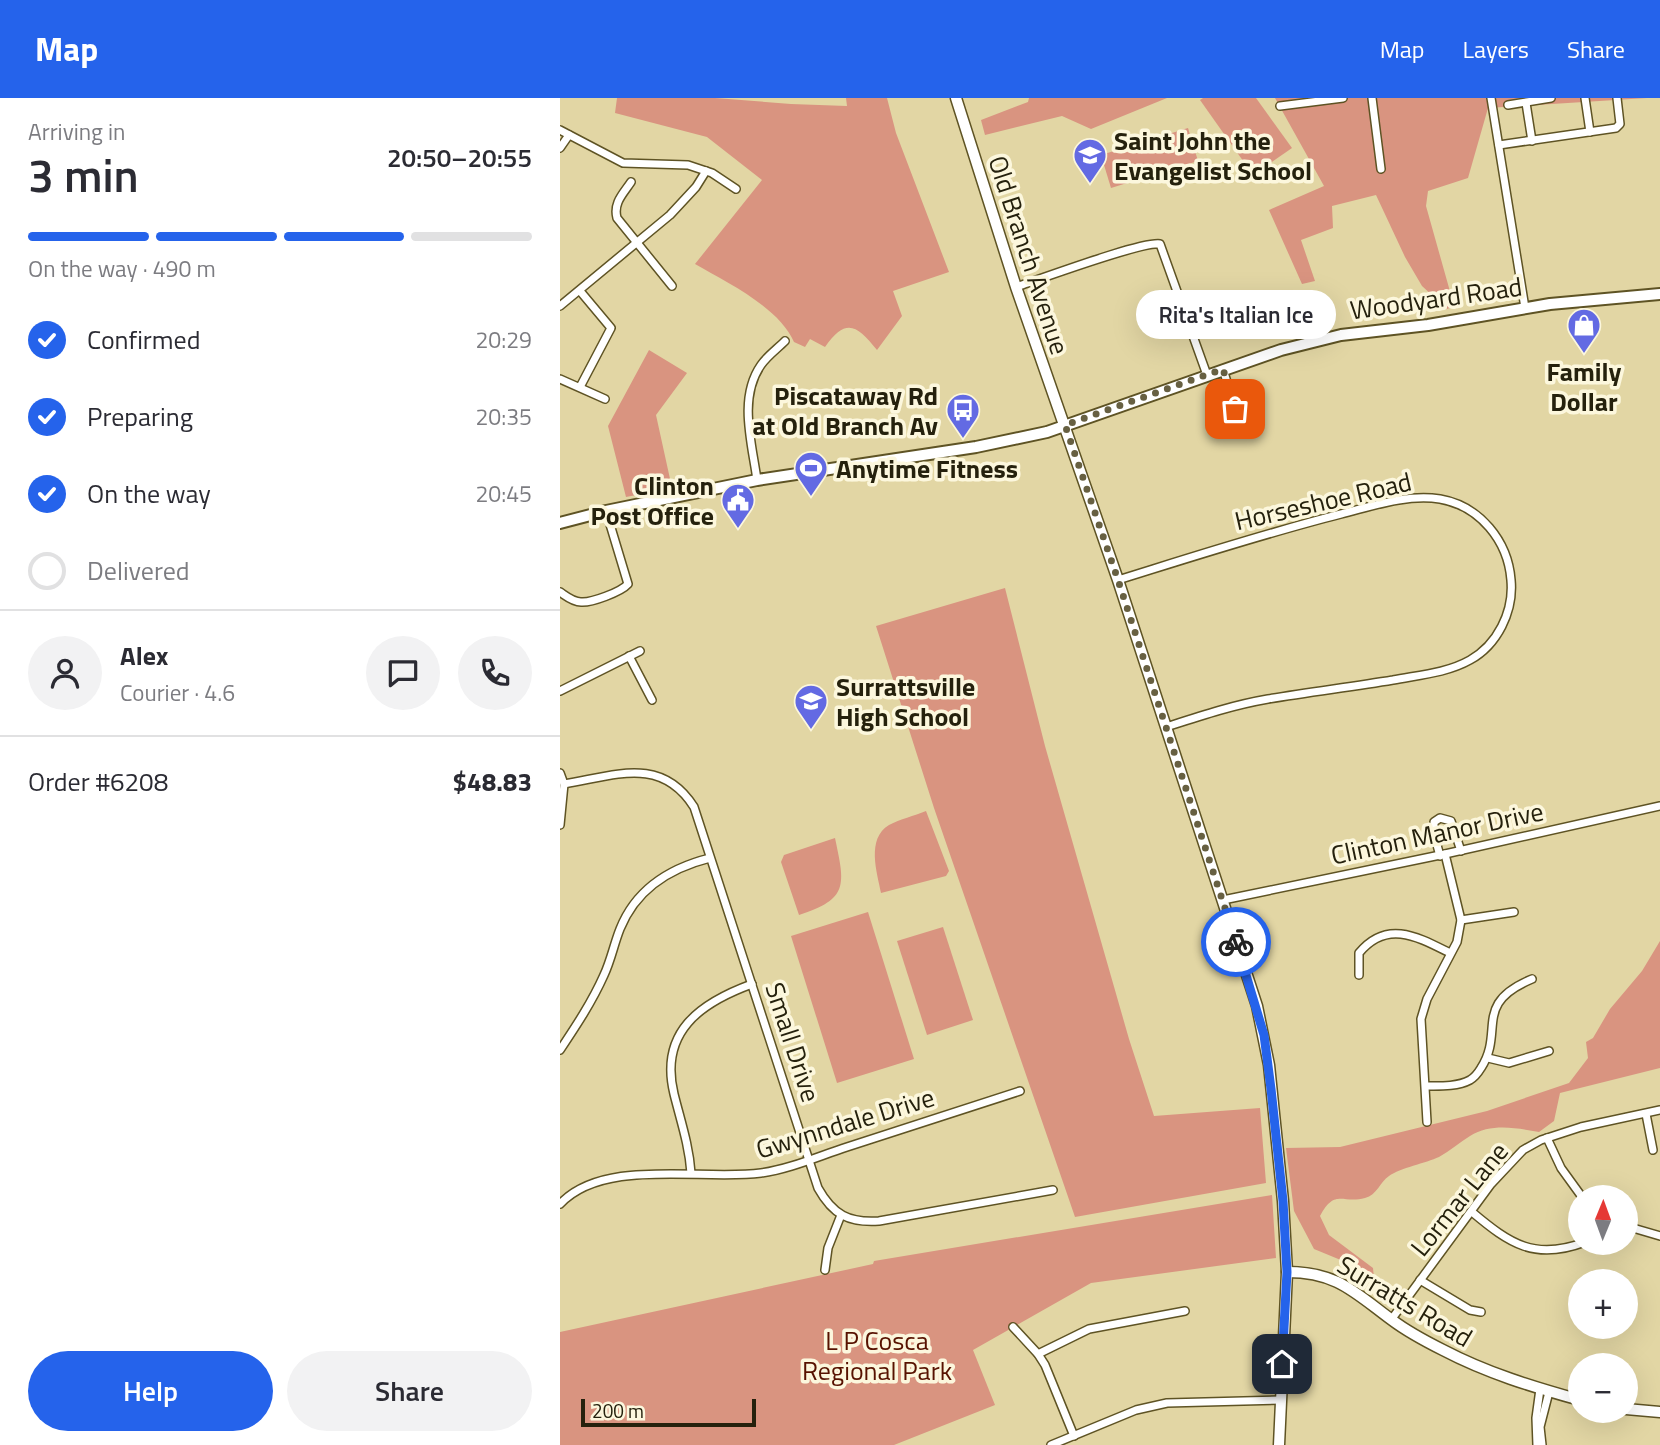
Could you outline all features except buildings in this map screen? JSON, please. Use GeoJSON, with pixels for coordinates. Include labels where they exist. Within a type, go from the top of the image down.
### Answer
{"type":"FeatureCollection","features":[{"type":"Feature","properties":{"kind":"main road","name":"Old Branch Avenue"},"geometry":{"type":"LineString","coordinates":[[956,98],[1016,287],[1118,580],[1257,1006],[1266,1045],[1283,1201],[1287,1272],[1279,1445]]}},
{"type":"Feature","properties":{"kind":"main road","name":"Woodyard Road"},"geometry":{"type":"LineString","coordinates":[[560,523],[757,480],[976,447],[1048,432],[1281,349],[1341,335],[1429,325],[1563,302],[1660,294]]}},
{"type":"Feature","properties":{"kind":"main road","name":"Surratts Road"},"geometry":{"type":"LineString","coordinates":[[1287,1272],[1309,1272],[1327,1276],[1343,1284],[1410,1333],[1476,1366],[1568,1397]]}},
{"type":"Feature","properties":{"kind":"main road"},"geometry":{"type":"LineString","coordinates":[[1638,1410],[1660,1412]]}},
{"type":"Feature","properties":{"kind":"street"},"geometry":{"type":"LineString","coordinates":[[1280,106],[1310,100],[1343,98]]}},
{"type":"Feature","properties":{"kind":"street"},"geometry":{"type":"LineString","coordinates":[[1372,98],[1381,169]]}},
{"type":"Feature","properties":{"kind":"street"},"geometry":{"type":"LineString","coordinates":[[1491,98],[1525,308]]}},
{"type":"Feature","properties":{"kind":"street"},"geometry":{"type":"LineString","coordinates":[[1508,105],[1551,98]]}},
{"type":"Feature","properties":{"kind":"street"},"geometry":{"type":"LineString","coordinates":[[1585,98],[1590,132]]}},
{"type":"Feature","properties":{"kind":"street"},"geometry":{"type":"LineString","coordinates":[[1499,145],[1619,126],[1617,98]]}},
{"type":"Feature","properties":{"kind":"street"},"geometry":{"type":"LineString","coordinates":[[1526,103],[1532,141]]}},
{"type":"Feature","properties":{"kind":"street"},"geometry":{"type":"LineString","coordinates":[[560,130],[623,163],[679,164],[706,171],[736,189]]}},
{"type":"Feature","properties":{"kind":"street"},"geometry":{"type":"LineString","coordinates":[[560,148],[569,135]]}},
{"type":"Feature","properties":{"kind":"street"},"geometry":{"type":"LineString","coordinates":[[560,306],[681,204],[706,171]]}},
{"type":"Feature","properties":{"kind":"street"},"geometry":{"type":"LineString","coordinates":[[631,182],[618,201],[616,214],[672,286]]}},
{"type":"Feature","properties":{"kind":"street"},"geometry":{"type":"LineString","coordinates":[[1016,287],[1141,247],[1160,244],[1207,375]]}},
{"type":"Feature","properties":{"kind":"street"},"geometry":{"type":"LineString","coordinates":[[580,290],[611,328],[580,387]]}},
{"type":"Feature","properties":{"kind":"street"},"geometry":{"type":"LineString","coordinates":[[757,480],[749,419],[749,395],[762,362],[785,341]]}},
{"type":"Feature","properties":{"kind":"street"},"geometry":{"type":"LineString","coordinates":[[1223,369],[1240,425]]}},
{"type":"Feature","properties":{"kind":"street"},"geometry":{"type":"LineString","coordinates":[[560,379],[604,399]]}},
{"type":"Feature","properties":{"kind":"street","name":"Horseshoe Road"},"geometry":{"type":"LineString","coordinates":[[1118,580],[1269,532],[1411,499],[1442,500],[1468,510],[1489,526],[1506,554],[1511,586],[1506,616],[1486,647],[1466,662],[1428,674],[1241,704],[1166,727]]}},
{"type":"Feature","properties":{"kind":"street"},"geometry":{"type":"LineString","coordinates":[[560,592],[584,603],[621,591],[628,584],[606,511]]}},
{"type":"Feature","properties":{"kind":"street"},"geometry":{"type":"LineString","coordinates":[[560,691],[640,651]]}},
{"type":"Feature","properties":{"kind":"street"},"geometry":{"type":"LineString","coordinates":[[629,656],[652,700]]}},
{"type":"Feature","properties":{"kind":"street","name":"Small Drive"},"geometry":{"type":"LineString","coordinates":[[564,783],[635,772],[651,774],[666,779],[683,792],[694,807],[817,1188],[841,1215]]}},
{"type":"Feature","properties":{"kind":"street"},"geometry":{"type":"LineString","coordinates":[[560,773],[564,783],[560,825]]}},
{"type":"Feature","properties":{"kind":"street","name":"Clinton Manor Drive"},"geometry":{"type":"LineString","coordinates":[[1223,900],[1461,851],[1660,806]]}},
{"type":"Feature","properties":{"kind":"street"},"geometry":{"type":"LineString","coordinates":[[1427,1122],[1421,1019],[1423,1007],[1457,942],[1461,920],[1433,829],[1434,822],[1440,818],[1451,821],[1461,851]]}},
{"type":"Feature","properties":{"kind":"street"},"geometry":{"type":"LineString","coordinates":[[560,1050],[583,1017],[605,974],[620,927],[634,902],[668,874],[710,858]]}},
{"type":"Feature","properties":{"kind":"street"},"geometry":{"type":"LineString","coordinates":[[1461,920],[1514,912]]}},
{"type":"Feature","properties":{"kind":"street"},"geometry":{"type":"LineString","coordinates":[[1359,975],[1359,953],[1370,941],[1384,934],[1413,935],[1450,953]]}},
{"type":"Feature","properties":{"kind":"street"},"geometry":{"type":"LineString","coordinates":[[1426,1086],[1457,1084],[1469,1081],[1478,1073],[1488,1058],[1496,1008],[1510,989],[1532,979]]}},
{"type":"Feature","properties":{"kind":"street"},"geometry":{"type":"LineString","coordinates":[[691,1173],[687,1139],[674,1093],[672,1069],[675,1049],[686,1025],[701,1008],[729,992],[752,984]]}},
{"type":"Feature","properties":{"kind":"street"},"geometry":{"type":"LineString","coordinates":[[1488,1058],[1509,1063],[1549,1051]]}},
{"type":"Feature","properties":{"kind":"street","name":"Gwynndale Drive"},"geometry":{"type":"LineString","coordinates":[[561,1201],[584,1185],[603,1179],[691,1173],[760,1173],[1020,1091]]}},
{"type":"Feature","properties":{"kind":"street","name":"Lormar Lane"},"geometry":{"type":"LineString","coordinates":[[1391,1320],[1508,1164],[1523,1150],[1547,1138],[1581,1127],[1660,1110]]}},
{"type":"Feature","properties":{"kind":"street"},"geometry":{"type":"LineString","coordinates":[[1646,1114],[1653,1150]]}},
{"type":"Feature","properties":{"kind":"street"},"geometry":{"type":"LineString","coordinates":[[1547,1138],[1561,1168],[1573,1185]]}},
{"type":"Feature","properties":{"kind":"street"},"geometry":{"type":"LineString","coordinates":[[825,1270],[828,1248],[841,1215],[856,1221],[879,1221],[1053,1190]]}},
{"type":"Feature","properties":{"kind":"street"},"geometry":{"type":"LineString","coordinates":[[1472,1212],[1499,1235],[1520,1246],[1542,1251],[1568,1249]]}},
{"type":"Feature","properties":{"kind":"street"},"geometry":{"type":"LineString","coordinates":[[1638,1230],[1660,1236]]}},
{"type":"Feature","properties":{"kind":"street"},"geometry":{"type":"LineString","coordinates":[[1420,1280],[1470,1310],[1481,1312]]}},
{"type":"Feature","properties":{"kind":"street"},"geometry":{"type":"LineString","coordinates":[[1038,1354],[1089,1329],[1185,1311]]}},
{"type":"Feature","properties":{"kind":"street"},"geometry":{"type":"LineString","coordinates":[[1013,1327],[1038,1354],[1074,1436]]}},
{"type":"Feature","properties":{"kind":"street"},"geometry":{"type":"LineString","coordinates":[[1539,1445],[1545,1390]]}},
{"type":"Feature","properties":{"kind":"street"},"geometry":{"type":"LineString","coordinates":[[1051,1445],[1136,1410],[1167,1403],[1281,1400]]}},
{"type":"Feature","properties":{"kind":"green space"},"geometry":{"type":"Polygon","coordinates":[[[617,98],[715,98],[847,106],[846,98],[887,98],[896,133],[949,272],[893,291],[902,316],[877,350],[863,335],[851,328],[839,331],[825,347],[810,339],[805,347],[794,342],[787,329],[764,307],[736,287],[695,264],[762,180],[707,137],[615,113],[617,98]]]}},
{"type":"Feature","properties":{"kind":"green space"},"geometry":{"type":"Polygon","coordinates":[[[1029,98],[1167,98],[1091,129],[1062,116],[985,135],[981,120],[1028,102],[1029,98]]]}},
{"type":"Feature","properties":{"kind":"green space"},"geometry":{"type":"Polygon","coordinates":[[[1256,98],[1292,148],[1253,175],[1200,100],[1256,98]]]}},
{"type":"Feature","properties":{"kind":"green space"},"geometry":{"type":"Polygon","coordinates":[[[1275,98],[1647,98],[1488,108],[1468,178],[1428,191],[1426,206],[1451,295],[1457,305],[1447,309],[1422,286],[1376,195],[1332,206],[1333,228],[1301,240],[1315,281],[1302,284],[1269,210],[1324,186],[1275,98]]]}},
{"type":"Feature","properties":{"kind":"green space"},"geometry":{"type":"Polygon","coordinates":[[[1188,128],[1198,161],[1111,188],[1101,155],[1188,128]]]}},
{"type":"Feature","properties":{"kind":"green space"},"geometry":{"type":"Polygon","coordinates":[[[649,350],[687,373],[656,415],[672,488],[626,497],[608,426],[649,350]]]}},
{"type":"Feature","properties":{"kind":"green space"},"geometry":{"type":"Polygon","coordinates":[[[1005,588],[1045,746],[1129,1039],[1154,1116],[1260,1108],[1266,1183],[1075,1217],[934,808],[876,626],[1005,588]]]}},
{"type":"Feature","properties":{"kind":"green space"},"geometry":{"type":"Polygon","coordinates":[[[926,811],[949,871],[946,876],[881,893],[875,856],[877,839],[889,825],[926,811]]]}},
{"type":"Feature","properties":{"kind":"green space"},"geometry":{"type":"Polygon","coordinates":[[[835,838],[841,868],[840,888],[827,903],[799,915],[781,862],[784,855],[835,838]]]}},
{"type":"Feature","properties":{"kind":"green space"},"geometry":{"type":"Polygon","coordinates":[[[868,912],[914,1059],[837,1083],[791,936],[868,912]]]}},
{"type":"Feature","properties":{"kind":"green space"},"geometry":{"type":"Polygon","coordinates":[[[943,927],[973,1020],[927,1035],[897,941],[943,927]]]}},
{"type":"Feature","properties":{"kind":"green space"},"geometry":{"type":"Polygon","coordinates":[[[1660,941],[1660,1068],[1560,1093],[1554,1121],[1539,1132],[1486,1129],[1466,1138],[1439,1157],[1394,1173],[1365,1198],[1330,1202],[1320,1216],[1329,1235],[1373,1268],[1374,1278],[1348,1263],[1314,1249],[1294,1211],[1286,1148],[1340,1147],[1487,1111],[1569,1083],[1588,1058],[1586,1042],[1593,1038],[1610,1009],[1642,971],[1660,941]]]}},
{"type":"Feature","properties":{"kind":"green space","name":"L P Cosca Regional Park"},"geometry":{"type":"Polygon","coordinates":[[[1272,1195],[1276,1258],[1091,1283],[973,1350],[995,1405],[894,1445],[560,1445],[560,1332],[873,1264],[874,1261],[1272,1195]]]}},
{"type":"Feature","properties":{"kind":"way so far"},"geometry":{"type":"LineString","coordinates":[[1235,409],[1223,369],[1065,425],[1236,942]]}},
{"type":"Feature","properties":{"kind":"place","name":"Saint John the Evangelist School"},"geometry":{"type":"Point","coordinates":[1090,185]}},
{"type":"Feature","properties":{"kind":"place","name":"Family Dollar"},"geometry":{"type":"Point","coordinates":[1584,355]}},
{"type":"Feature","properties":{"kind":"place","name":"Rita's Italian Ice"},"geometry":{"type":"Point","coordinates":[1235,409]}},
{"type":"Feature","properties":{"kind":"place","name":"Piscataway Rd at Old Branch Av"},"geometry":{"type":"Point","coordinates":[963,440]}},
{"type":"Feature","properties":{"kind":"place","name":"Anytime Fitness"},"geometry":{"type":"Point","coordinates":[811,498]}},
{"type":"Feature","properties":{"kind":"place","name":"Clinton Post Office"},"geometry":{"type":"Point","coordinates":[738,530]}},
{"type":"Feature","properties":{"kind":"place","name":"Surrattsville High School"},"geometry":{"type":"Point","coordinates":[811,731]}},
{"type":"Feature","properties":{"kind":"route"},"geometry":{"type":"LineString","coordinates":[[1236,942],[1257,1006],[1269,1065],[1283,1201],[1287,1272],[1282,1364]]}}]}
